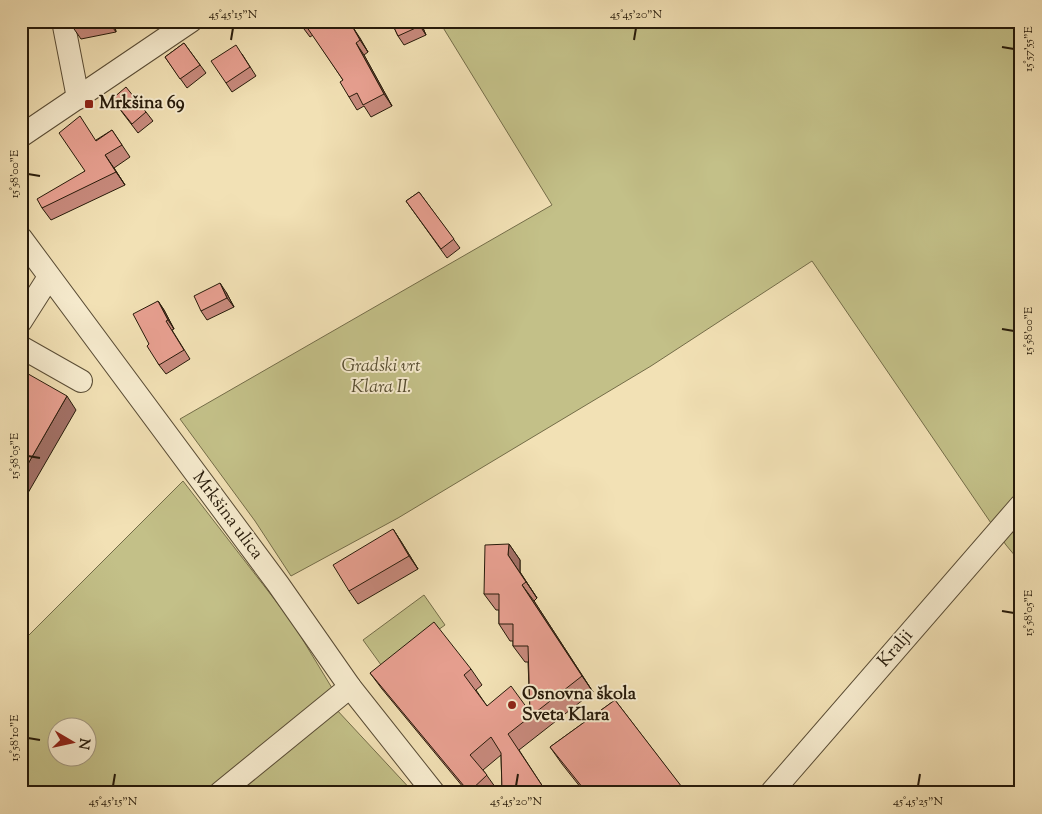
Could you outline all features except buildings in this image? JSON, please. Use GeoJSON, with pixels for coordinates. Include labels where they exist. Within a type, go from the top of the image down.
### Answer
{"type":"FeatureCollection","features":[{"type":"Feature","properties":{"kind":"street"},"geometry":{"type":"LineString","coordinates":[[63,21],[78,98]]}},
{"type":"Feature","properties":{"kind":"street"},"geometry":{"type":"LineString","coordinates":[[21,136],[192,21]]}},
{"type":"Feature","properties":{"kind":"street","name":"Mrkšina ulica"},"geometry":{"type":"LineString","coordinates":[[21,238],[272,576],[350,687],[434,793]]}},
{"type":"Feature","properties":{"kind":"street"},"geometry":{"type":"LineString","coordinates":[[21,321],[49,278]]}},
{"type":"Feature","properties":{"kind":"street"},"geometry":{"type":"LineString","coordinates":[[21,347],[81,380]]}},
{"type":"Feature","properties":{"kind":"street","name":"Kralji"},"geometry":{"type":"LineString","coordinates":[[772,793],[1021,505]]}},
{"type":"Feature","properties":{"kind":"street"},"geometry":{"type":"LineString","coordinates":[[220,793],[350,687]]}},
{"type":"Feature","properties":{"kind":"green space","name":"Gradski vrt Klara II."},"geometry":{"type":"Polygon","coordinates":[[[439,21],[1021,21],[1021,525],[1016,532],[1021,527],[1021,563],[1006,545],[812,261],[651,366],[398,518],[291,576],[255,521],[180,419],[552,205],[439,21]]]}},
{"type":"Feature","properties":{"kind":"green space"},"geometry":{"type":"Polygon","coordinates":[[[183,481],[292,622],[335,693],[219,793],[21,793],[21,643],[183,481]]]}},
{"type":"Feature","properties":{"kind":"green space"},"geometry":{"type":"Polygon","coordinates":[[[424,595],[445,625],[384,669],[363,640],[424,595]]]}},
{"type":"Feature","properties":{"kind":"green space"},"geometry":{"type":"Polygon","coordinates":[[[336,709],[414,793],[235,793],[336,709]]]}},
{"type":"Feature","properties":{"kind":"place","name":"Mrkšina 69"},"geometry":{"type":"Point","coordinates":[89,104]}},
{"type":"Feature","properties":{"kind":"place","name":"Osnovna škola Sveta Klara"},"geometry":{"type":"Point","coordinates":[512,705]}}]}
